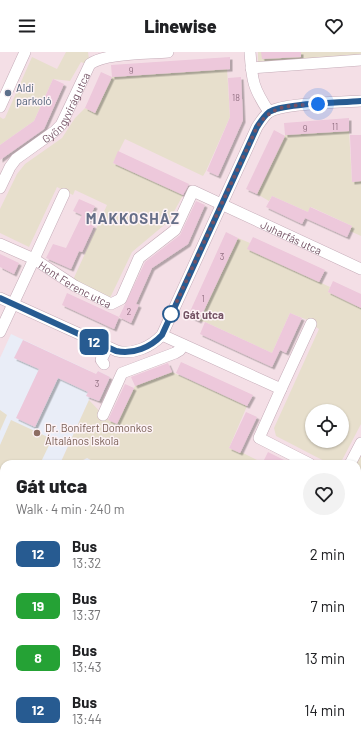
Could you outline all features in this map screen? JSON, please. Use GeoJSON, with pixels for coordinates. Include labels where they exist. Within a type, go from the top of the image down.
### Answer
{"type":"FeatureCollection","features":[{"type":"Feature","properties":{"kind":"street"},"geometry":{"type":"LineString","coordinates":[[0,107],[25,52]]}},
{"type":"Feature","properties":{"kind":"street","name":"Gyöngyvirág utca"},"geometry":{"type":"LineString","coordinates":[[0,188],[10,167],[16,159],[61,125],[90,64],[96,59],[168,52]]}},
{"type":"Feature","properties":{"kind":"street"},"geometry":{"type":"LineString","coordinates":[[250,52],[254,86],[269,112]]}},
{"type":"Feature","properties":{"kind":"street"},"geometry":{"type":"LineString","coordinates":[[251,68],[361,60]]}},
{"type":"Feature","properties":{"kind":"street"},"geometry":{"type":"LineString","coordinates":[[0,298],[107,348],[124,353],[132,352],[145,347],[157,340],[162,335],[257,127],[263,118],[269,112],[289,106],[361,101]]}},
{"type":"Feature","properties":{"kind":"street","name":"Hont Ferenc utca"},"geometry":{"type":"LineString","coordinates":[[34,259],[75,286],[111,304],[121,299],[139,258],[175,230],[193,192],[222,205]]}},
{"type":"Feature","properties":{"kind":"street"},"geometry":{"type":"LineString","coordinates":[[0,332],[64,194]]}},
{"type":"Feature","properties":{"kind":"street","name":"Juharfás utca"},"geometry":{"type":"LineString","coordinates":[[222,205],[361,269]]}},
{"type":"Feature","properties":{"kind":"street"},"geometry":{"type":"LineString","coordinates":[[0,244],[34,259]]}},
{"type":"Feature","properties":{"kind":"street"},"geometry":{"type":"LineString","coordinates":[[302,460],[259,438],[312,324]]}},
{"type":"Feature","properties":{"kind":"street"},"geometry":{"type":"LineString","coordinates":[[162,335],[281,389]]}},
{"type":"Feature","properties":{"kind":"street"},"geometry":{"type":"LineString","coordinates":[[103,415],[122,373],[176,353],[180,350],[183,344]]}},
{"type":"Feature","properties":{"kind":"street"},"geometry":{"type":"LineString","coordinates":[[104,364],[101,360],[107,348]]}},
{"type":"Feature","properties":{"kind":"street"},"geometry":{"type":"LineString","coordinates":[[352,460],[361,443]]}},
{"type":"Feature","properties":{"kind":"shaded area"},"geometry":{"type":"Polygon","coordinates":[[[0,52],[361,52],[361,455],[358,460],[0,460],[0,52]]]}},
{"type":"Feature","properties":{"kind":"shaded area"},"geometry":{"type":"Polygon","coordinates":[[[66,52],[88,52],[89,59],[86,64],[81,62],[70,81],[53,79],[34,121],[0,145],[0,117],[3,119],[5,118],[32,57],[57,69],[66,52]]]}},
{"type":"Feature","properties":{"kind":"shaded area"},"geometry":{"type":"Polygon","coordinates":[[[258,52],[361,52],[361,55],[258,64],[258,52]]]}},
{"type":"Feature","properties":{"kind":"shaded area"},"geometry":{"type":"Polygon","coordinates":[[[227,69],[230,117],[203,176],[125,139],[113,163],[183,195],[169,221],[132,252],[110,298],[73,280],[107,205],[75,190],[73,195],[57,187],[29,247],[0,233],[0,209],[17,174],[25,164],[62,138],[75,118],[85,108],[95,113],[112,77],[227,69]]]}},
{"type":"Feature","properties":{"kind":"shaded area"},"geometry":{"type":"Polygon","coordinates":[[[349,131],[352,182],[361,181],[361,236],[350,231],[352,226],[311,207],[308,212],[272,196],[269,201],[257,194],[285,135],[349,131]]]}},
{"type":"Feature","properties":{"kind":"shaded area"},"geometry":{"type":"Polygon","coordinates":[[[238,238],[250,243],[248,249],[330,287],[328,292],[361,308],[361,424],[349,447],[349,404],[305,404],[305,448],[348,448],[342,460],[322,460],[276,436],[274,428],[319,329],[314,326],[315,323],[290,313],[272,353],[205,322],[199,321],[238,238]]]}},
{"type":"Feature","properties":{"kind":"shaded area","name":"Dr. Bonifert Domonkos Általános Iskola"},"geometry":{"type":"Polygon","coordinates":[[[11,334],[90,371],[86,378],[93,381],[98,371],[110,377],[99,401],[90,398],[62,460],[0,460],[0,358],[11,334]]]}},
{"type":"Feature","properties":{"kind":"shaded area"},"geometry":{"type":"Polygon","coordinates":[[[172,372],[247,406],[229,448],[257,460],[91,460],[87,458],[83,460],[62,460],[89,400],[106,418],[117,424],[135,386],[172,372]]]}},
{"type":"Feature","properties":{"kind":"shaded area"},"geometry":{"type":"Polygon","coordinates":[[[0,410],[7,415],[0,431],[0,410]]]}},
{"type":"Feature","properties":{"kind":"shaded area"},"geometry":{"type":"Polygon","coordinates":[[[11,420],[52,439],[42,460],[0,460],[0,445],[11,420]]]}},
{"type":"Feature","properties":{"kind":"building"},"geometry":{"type":"Polygon","coordinates":[[[261,52],[301,52],[301,57],[262,59],[261,52]]]}},
{"type":"Feature","properties":{"kind":"building"},"geometry":{"type":"Polygon","coordinates":[[[230,57],[230,69],[112,77],[111,65],[230,57]]]}},
{"type":"Feature","properties":{"kind":"building"},"geometry":{"type":"Polygon","coordinates":[[[101,72],[112,77],[95,113],[85,108],[101,72]]]}},
{"type":"Feature","properties":{"kind":"building"},"geometry":{"type":"Polygon","coordinates":[[[241,77],[243,120],[218,176],[207,171],[230,117],[228,78],[241,77]]]}},
{"type":"Feature","properties":{"kind":"building"},"geometry":{"type":"Polygon","coordinates":[[[53,79],[64,84],[44,129],[0,160],[0,145],[34,121],[53,79]]]}},
{"type":"Feature","properties":{"kind":"building"},"geometry":{"type":"Polygon","coordinates":[[[349,118],[349,131],[285,135],[284,123],[349,118]]]}},
{"type":"Feature","properties":{"kind":"building"},"geometry":{"type":"Polygon","coordinates":[[[274,130],[285,136],[257,194],[246,189],[274,130]]]}},
{"type":"Feature","properties":{"kind":"building"},"geometry":{"type":"Polygon","coordinates":[[[350,135],[361,135],[361,181],[352,182],[350,135]]]}},
{"type":"Feature","properties":{"kind":"building"},"geometry":{"type":"Polygon","coordinates":[[[118,151],[189,184],[183,195],[113,163],[118,151]]]}},
{"type":"Feature","properties":{"kind":"building"},"geometry":{"type":"Polygon","coordinates":[[[272,196],[308,212],[310,207],[352,226],[347,237],[305,218],[302,224],[266,207],[272,196]]]}},
{"type":"Feature","properties":{"kind":"building"},"geometry":{"type":"Polygon","coordinates":[[[79,199],[95,206],[87,223],[94,226],[82,252],[79,251],[71,269],[46,258],[53,244],[66,248],[82,215],[73,211],[79,199]]]}},
{"type":"Feature","properties":{"kind":"building"},"geometry":{"type":"Polygon","coordinates":[[[196,201],[205,205],[188,244],[152,268],[136,304],[139,305],[131,323],[119,317],[145,262],[180,235],[196,201]]]}},
{"type":"Feature","properties":{"kind":"building"},"geometry":{"type":"Polygon","coordinates":[[[226,232],[238,238],[199,321],[188,316],[226,232]]]}},
{"type":"Feature","properties":{"kind":"building"},"geometry":{"type":"Polygon","coordinates":[[[253,237],[325,270],[319,282],[247,249],[253,237]]]}},
{"type":"Feature","properties":{"kind":"building"},"geometry":{"type":"Polygon","coordinates":[[[0,254],[19,263],[14,274],[0,267],[0,254]]]}},
{"type":"Feature","properties":{"kind":"building"},"geometry":{"type":"Polygon","coordinates":[[[333,281],[361,294],[361,308],[328,292],[333,281]]]}},
{"type":"Feature","properties":{"kind":"building"},"geometry":{"type":"Polygon","coordinates":[[[67,293],[119,317],[114,329],[62,305],[67,293]]]}},
{"type":"Feature","properties":{"kind":"building"},"geometry":{"type":"Polygon","coordinates":[[[290,313],[302,318],[286,353],[280,350],[272,367],[200,334],[205,322],[272,353],[290,313]]]}},
{"type":"Feature","properties":{"kind":"building"},"geometry":{"type":"Polygon","coordinates":[[[23,340],[96,374],[98,371],[110,377],[99,401],[86,396],[88,392],[58,378],[35,427],[16,418],[39,369],[14,358],[23,340]]]}},
{"type":"Feature","properties":{"kind":"building"},"geometry":{"type":"Polygon","coordinates":[[[181,362],[253,395],[247,406],[176,373],[181,362]]]}},
{"type":"Feature","properties":{"kind":"building"},"geometry":{"type":"Polygon","coordinates":[[[168,363],[172,372],[135,386],[131,377],[168,363]]]}},
{"type":"Feature","properties":{"kind":"building"},"geometry":{"type":"Polygon","coordinates":[[[125,384],[134,388],[117,424],[108,420],[125,384]]]}},
{"type":"Feature","properties":{"kind":"building"},"geometry":{"type":"Polygon","coordinates":[[[246,412],[257,417],[240,453],[229,448],[246,412]]]}},
{"type":"Feature","properties":{"kind":"building"},"geometry":{"type":"Polygon","coordinates":[[[268,452],[284,460],[264,460],[268,452]]]}},
{"type":"Feature","properties":{"kind":"bus line","name":"12"},"geometry":{"type":"LineString","coordinates":[[0,298],[107,348],[124,353],[132,352],[145,347],[157,340],[162,335],[257,127],[263,118],[269,112],[289,106],[361,101]]}},
{"type":"Feature","properties":{"kind":"place","name":"Aldi parkoló"},"geometry":{"type":"Point","coordinates":[8,93]}},
{"type":"Feature","properties":{"kind":"place","name":"Gát utca"},"geometry":{"type":"Point","coordinates":[171,314]}},
{"type":"Feature","properties":{"kind":"place","name":"Dr. Bonifert Domonkos Általános Iskola"},"geometry":{"type":"Point","coordinates":[37,433]}},
{"type":"Feature","properties":{"kind":"district","name":"MAKKOSHÁZ"},"geometry":{"type":"Point","coordinates":[133,218]}},
{"type":"Feature","properties":{"kind":"route"},"geometry":{"type":"LineString","coordinates":[[171,314],[257,127],[263,118],[269,112],[277,109],[289,106],[318,104]]}}]}
